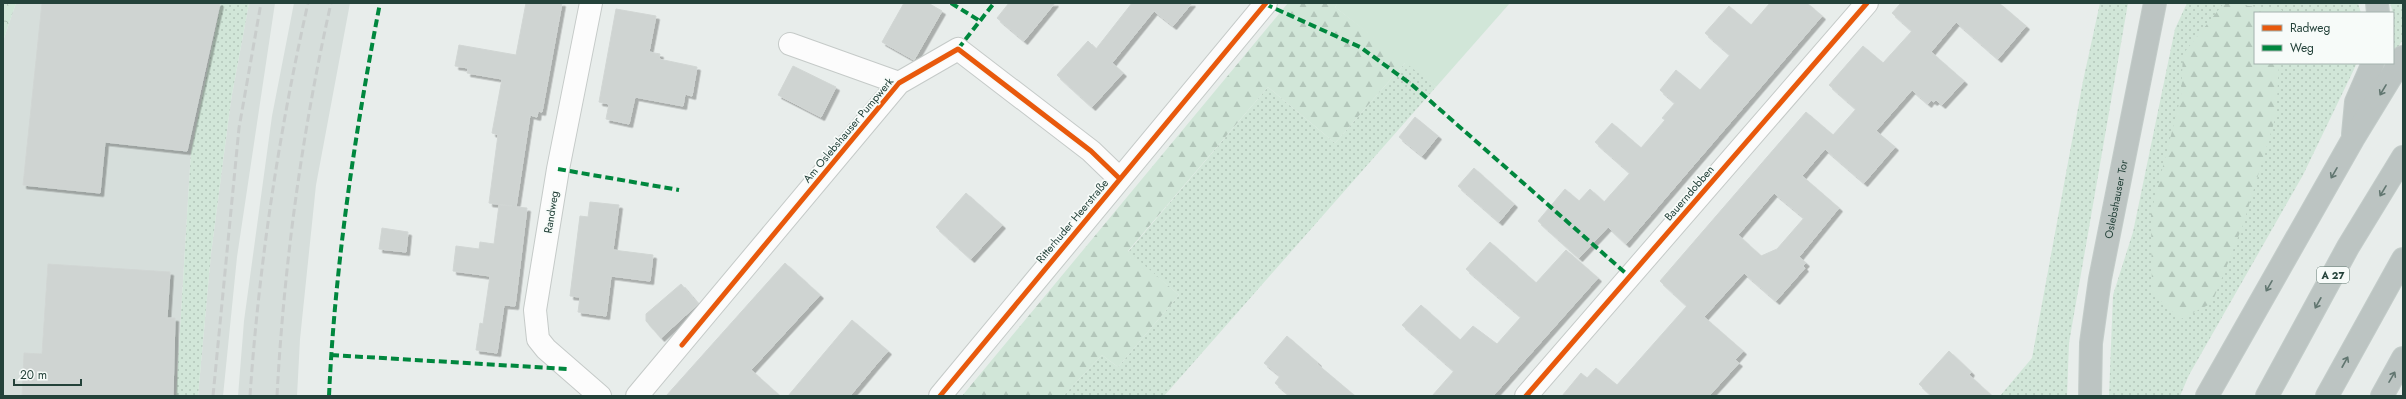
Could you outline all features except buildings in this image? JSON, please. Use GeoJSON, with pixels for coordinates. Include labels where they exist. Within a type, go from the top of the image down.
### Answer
{"type":"FeatureCollection","features":[{"type":"Feature","properties":{"kind":"highway","name":"Oslebshauser Tor"},"geometry":{"type":"LineString","coordinates":[[2090,396],[2090,343],[2100,279],[2156,7]]}},
{"type":"Feature","properties":{"kind":"highway"},"geometry":{"type":"LineString","coordinates":[[2207,396],[2353,140],[2403,57]]}},
{"type":"Feature","properties":{"kind":"highway"},"geometry":{"type":"LineString","coordinates":[[2353,140],[2356,102],[2373,64]]}},
{"type":"Feature","properties":{"kind":"highway","name":"A 27"},"geometry":{"type":"LineString","coordinates":[[2267,396],[2348,247],[2403,157]]}},
{"type":"Feature","properties":{"kind":"highway"},"geometry":{"type":"LineString","coordinates":[[2327,396],[2403,259]]}},
{"type":"Feature","properties":{"kind":"highway"},"geometry":{"type":"LineString","coordinates":[[2382,396],[2403,358]]}},
{"type":"Feature","properties":{"kind":"street","name":"Randweg"},"geometry":{"type":"LineString","coordinates":[[591,3],[558,169],[535,310],[538,339],[546,349],[600,396]]}},
{"type":"Feature","properties":{"kind":"street","name":"Ritterhuder Heerstraße"},"geometry":{"type":"LineString","coordinates":[[940,396],[1266,3]]}},
{"type":"Feature","properties":{"kind":"street","name":"Bauerndobben"},"geometry":{"type":"LineString","coordinates":[[1526,396],[1868,3]]}},
{"type":"Feature","properties":{"kind":"street"},"geometry":{"type":"LineString","coordinates":[[790,44],[899,83]]}},
{"type":"Feature","properties":{"kind":"street","name":"Am Oslebshauser Pumpwerk"},"geometry":{"type":"LineString","coordinates":[[637,396],[899,83],[958,49],[1091,151],[1120,179]]}},
{"type":"Feature","properties":{"kind":"shaded area"},"geometry":{"type":"Polygon","coordinates":[[[16,3],[221,3],[191,151],[176,396],[3,396],[3,41],[16,3]]]}},
{"type":"Feature","properties":{"kind":"shaded area"},"geometry":{"type":"Polygon","coordinates":[[[249,3],[275,3],[237,257],[223,396],[198,396],[211,254],[231,100],[249,3]]]}},
{"type":"Feature","properties":{"kind":"shaded area"},"geometry":{"type":"Polygon","coordinates":[[[294,3],[350,3],[316,185],[300,339],[297,396],[238,396],[244,321],[272,116],[294,3]]]}},
{"type":"Feature","properties":{"kind":"green space"},"geometry":{"type":"Polygon","coordinates":[[[3,3],[16,3],[3,41],[3,3]]]}},
{"type":"Feature","properties":{"kind":"green space"},"geometry":{"type":"Polygon","coordinates":[[[221,3],[249,3],[231,100],[211,254],[198,396],[176,396],[191,151],[221,3]]]}},
{"type":"Feature","properties":{"kind":"green space"},"geometry":{"type":"Polygon","coordinates":[[[1288,3],[1338,3],[1335,7],[1406,62],[1335,143],[1268,87],[1128,251],[1179,295],[1118,367],[1102,355],[1063,396],[962,396],[1288,3]]]}},
{"type":"Feature","properties":{"kind":"green space"},"geometry":{"type":"Polygon","coordinates":[[[1338,3],[1510,3],[1436,87],[1335,7],[1338,3]]]}},
{"type":"Feature","properties":{"kind":"green space"},"geometry":{"type":"Polygon","coordinates":[[[2100,3],[2128,3],[2069,343],[2067,396],[2000,396],[2032,358],[2083,81],[2100,3]]]}},
{"type":"Feature","properties":{"kind":"green space"},"geometry":{"type":"Polygon","coordinates":[[[2187,3],[2358,3],[2361,12],[2254,12],[2254,64],[2357,64],[2303,175],[2189,375],[2180,396],[2109,396],[2113,295],[2133,232],[2175,29],[2187,3]]]}},
{"type":"Feature","properties":{"kind":"green space"},"geometry":{"type":"Polygon","coordinates":[[[2224,3],[2282,10],[2282,12],[2254,12],[2254,64],[2279,64],[2276,116],[2243,225],[2212,303],[2181,319],[2152,293],[2151,213],[2181,96],[2183,54],[2224,3]]]}},
{"type":"Feature","properties":{"kind":"green space"},"geometry":{"type":"Polygon","coordinates":[[[2390,3],[2403,3],[2403,39],[2396,51],[2394,50],[2394,12],[2390,3]]]}},
{"type":"Feature","properties":{"kind":"green space"},"geometry":{"type":"Polygon","coordinates":[[[1406,62],[1436,87],[1164,396],[1063,396],[1102,355],[1118,367],[1179,295],[1128,252],[1268,87],[1335,143],[1406,62]]]}},
{"type":"Feature","properties":{"kind":"railway"},"geometry":{"type":"LineString","coordinates":[[213,396],[239,128],[261,3]]}},
{"type":"Feature","properties":{"kind":"railway"},"geometry":{"type":"LineString","coordinates":[[250,396],[259,297],[279,149],[308,3]]}},
{"type":"Feature","properties":{"kind":"railway"},"geometry":{"type":"LineString","coordinates":[[277,396],[284,297],[296,198],[311,100],[331,3]]}},
{"type":"Feature","properties":{"kind":"marked path"},"geometry":{"type":"LineString","coordinates":[[329,396],[336,297],[347,199],[362,101],[380,3]]}},
{"type":"Feature","properties":{"kind":"marked path"},"geometry":{"type":"LineString","coordinates":[[951,3],[980,21]]}},
{"type":"Feature","properties":{"kind":"marked path"},"geometry":{"type":"LineString","coordinates":[[958,49],[994,3]]}},
{"type":"Feature","properties":{"kind":"marked path"},"geometry":{"type":"LineString","coordinates":[[1265,4],[1360,47],[1411,84],[1630,277]]}},
{"type":"Feature","properties":{"kind":"marked path"},"geometry":{"type":"LineString","coordinates":[[558,169],[679,190]]}},
{"type":"Feature","properties":{"kind":"marked path"},"geometry":{"type":"LineString","coordinates":[[331,355],[568,369]]}},
{"type":"Feature","properties":{"kind":"cycle path"},"geometry":{"type":"LineString","coordinates":[[940,396],[1266,3]]}},
{"type":"Feature","properties":{"kind":"cycle path"},"geometry":{"type":"LineString","coordinates":[[1526,396],[1867,3]]}},
{"type":"Feature","properties":{"kind":"cycle path"},"geometry":{"type":"LineString","coordinates":[[682,345],[899,83],[958,49],[1091,151],[1120,179]]}}]}
